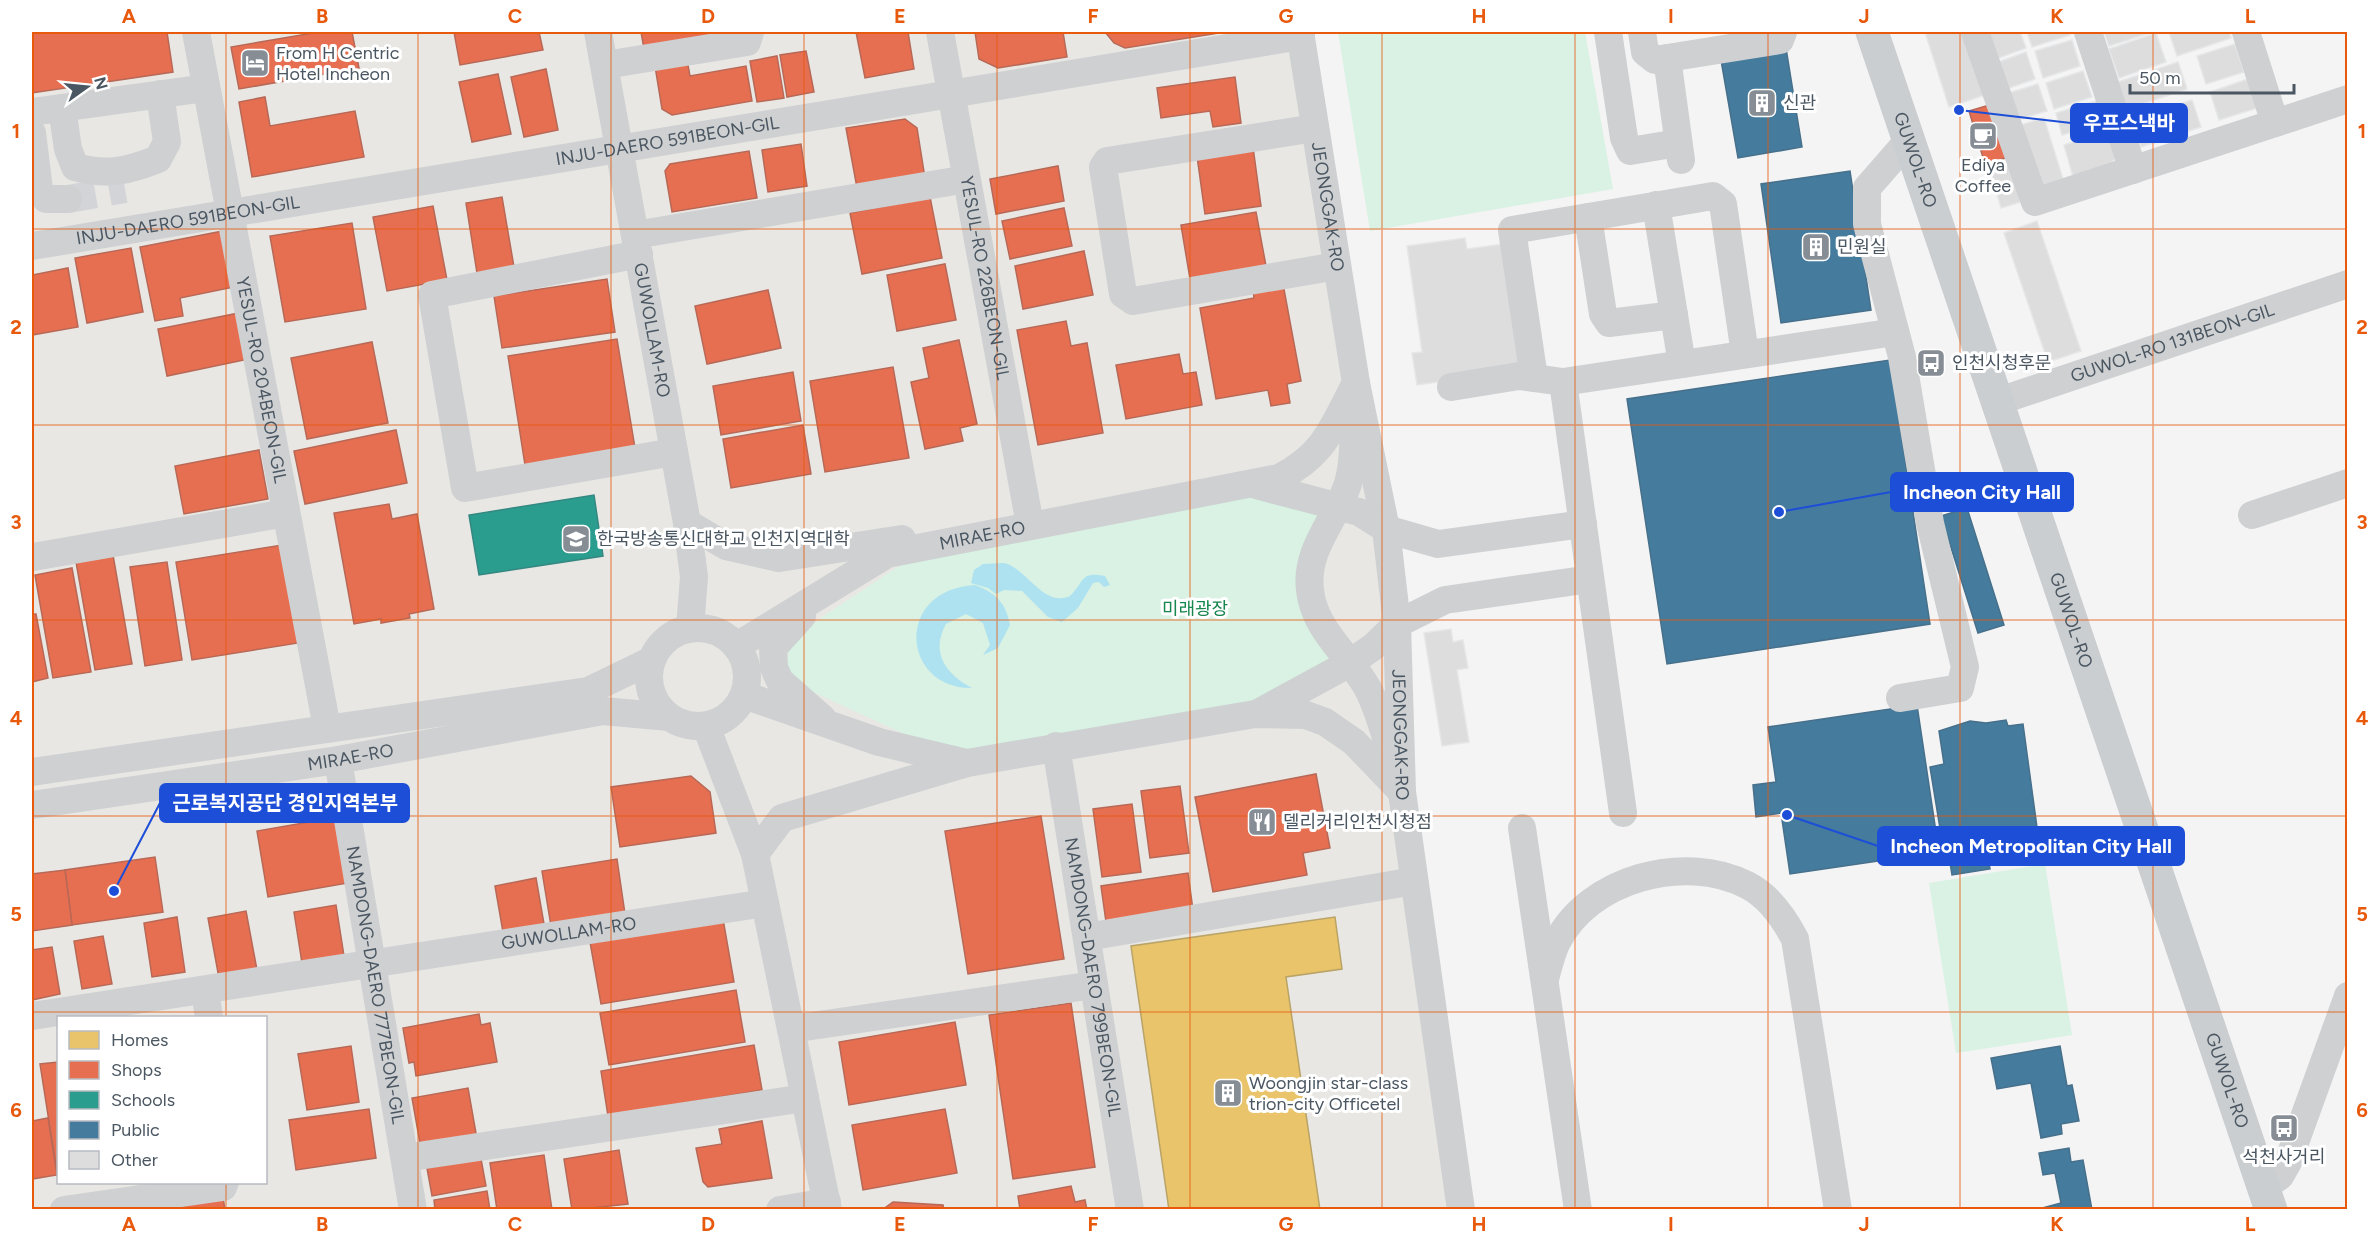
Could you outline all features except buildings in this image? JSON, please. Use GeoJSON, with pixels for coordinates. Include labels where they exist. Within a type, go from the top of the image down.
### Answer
{"type":"FeatureCollection","features":[{"type":"Feature","properties":{"kind":"main road","name":"GUWOL-RO"},"geometry":{"type":"LineString","coordinates":[[1872,32],[2267,1199]]}},
{"type":"Feature","properties":{"kind":"street","name":"YESUL-RO 204BEON-GIL"},"geometry":{"type":"LineString","coordinates":[[196,32],[327,728]]}},
{"type":"Feature","properties":{"kind":"street","name":"GUWOLLAM-RO"},"geometry":{"type":"LineString","coordinates":[[598,32],[687,523],[694,578],[690,628]]}},
{"type":"Feature","properties":{"kind":"street"},"geometry":{"type":"LineString","coordinates":[[604,65],[747,42],[750,32]]}},
{"type":"Feature","properties":{"kind":"street","name":"YESUL-RO 226BEON-GIL"},"geometry":{"type":"LineString","coordinates":[[940,32],[1030,525]]}},
{"type":"Feature","properties":{"kind":"street"},"geometry":{"type":"LineString","coordinates":[[1608,32],[1624,138],[1630,151],[1679,152],[1667,58]]}},
{"type":"Feature","properties":{"kind":"street"},"geometry":{"type":"LineString","coordinates":[[1642,32],[1645,52],[1655,60],[1780,40],[1783,32]]}},
{"type":"Feature","properties":{"kind":"street"},"geometry":{"type":"LineString","coordinates":[[1975,32],[2035,202],[2348,99]]}},
{"type":"Feature","properties":{"kind":"street"},"geometry":{"type":"LineString","coordinates":[[2088,32],[2133,170]]}},
{"type":"Feature","properties":{"kind":"street"},"geometry":{"type":"LineString","coordinates":[[2246,32],[2276,123]]}},
{"type":"Feature","properties":{"kind":"street","name":"INJU-DAERO 591BEON-GIL"},"geometry":{"type":"LineString","coordinates":[[32,246],[1300,34]]}},
{"type":"Feature","properties":{"kind":"street","name":"JEONGGAK-RO"},"geometry":{"type":"LineString","coordinates":[[1300,34],[1356,383],[1386,529],[1397,624],[1402,792]]}},
{"type":"Feature","properties":{"kind":"street"},"geometry":{"type":"LineString","coordinates":[[32,112],[206,88]]}},
{"type":"Feature","properties":{"kind":"street"},"geometry":{"type":"LineString","coordinates":[[62,108],[68,150],[75,167],[98,174],[137,167],[158,159],[167,142],[160,94]]}},
{"type":"Feature","properties":{"kind":"street"},"geometry":{"type":"LineString","coordinates":[[1315,128],[1107,161],[1103,167],[1104,178],[1123,294],[1132,301],[1337,266]]}},
{"type":"Feature","properties":{"kind":"street"},"geometry":{"type":"LineString","coordinates":[[32,133],[39,190],[46,199],[68,199]]}},
{"type":"Feature","properties":{"kind":"street"},"geometry":{"type":"LineString","coordinates":[[1900,698],[1960,688],[1965,667],[1930,523],[1912,405],[1866,224],[1868,188],[1908,141]]}},
{"type":"Feature","properties":{"kind":"street"},"geometry":{"type":"LineString","coordinates":[[674,452],[465,488],[432,295],[637,245],[955,181]]}},
{"type":"Feature","properties":{"kind":"street"},"geometry":{"type":"LineString","coordinates":[[1534,378],[1512,230],[1713,196],[1723,204],[1745,354]]}},
{"type":"Feature","properties":{"kind":"street"},"geometry":{"type":"LineString","coordinates":[[1656,205],[1682,364]]}},
{"type":"Feature","properties":{"kind":"street"},"geometry":{"type":"LineString","coordinates":[[1588,217],[1603,314],[1610,323],[1674,315]]}},
{"type":"Feature","properties":{"kind":"street","name":"GUWOL-RO 131BEON-GIL"},"geometry":{"type":"LineString","coordinates":[[1996,402],[2348,284]]}},
{"type":"Feature","properties":{"kind":"street"},"geometry":{"type":"LineString","coordinates":[[1451,387],[1519,376],[1563,381],[1895,332]]}},
{"type":"Feature","properties":{"kind":"street"},"geometry":{"type":"LineString","coordinates":[[1563,381],[1623,813]]}},
{"type":"Feature","properties":{"kind":"street","name":"JEONGGAK-RO"},"geometry":{"type":"LineString","coordinates":[[1356,383],[1353,448],[1348,486],[1321,535],[1312,559],[1309,589],[1316,615],[1369,690],[1402,792]]}},
{"type":"Feature","properties":{"kind":"street","name":"MIRAE-RO"},"geometry":{"type":"LineString","coordinates":[[737,646],[887,554],[934,543],[1279,478],[1303,466],[1321,448],[1356,383]]}},
{"type":"Feature","properties":{"kind":"street"},"geometry":{"type":"LineString","coordinates":[[2252,515],[2348,483]]}},
{"type":"Feature","properties":{"kind":"street"},"geometry":{"type":"LineString","coordinates":[[1251,484],[1359,512],[1386,529],[1438,544],[1583,524]]}},
{"type":"Feature","properties":{"kind":"street"},"geometry":{"type":"LineString","coordinates":[[33,557],[286,513]]}},
{"type":"Feature","properties":{"kind":"street"},"geometry":{"type":"LineString","coordinates":[[687,523],[726,546],[779,558],[911,537],[934,543]]}},
{"type":"Feature","properties":{"kind":"street"},"geometry":{"type":"LineString","coordinates":[[1255,714],[1350,663],[1374,647],[1397,624],[1445,600],[1590,579]]}},
{"type":"Feature","properties":{"kind":"street"},"geometry":{"type":"LineString","coordinates":[[819,595],[773,648],[774,668],[780,681],[807,702],[830,726]]}},
{"type":"Feature","properties":{"kind":"street"},"geometry":{"type":"LineString","coordinates":[[690,628],[716,631],[737,646],[747,670],[744,695],[729,716],[706,726],[693,727],[669,717],[653,698],[649,685],[652,660],[667,639],[690,628]]}},
{"type":"Feature","properties":{"kind":"street","name":"MIRAE-RO"},"geometry":{"type":"LineString","coordinates":[[32,772],[588,691],[652,660]]}},
{"type":"Feature","properties":{"kind":"street"},"geometry":{"type":"LineString","coordinates":[[744,695],[879,742],[967,763]]}},
{"type":"Feature","properties":{"kind":"street","name":"MIRAE-RO"},"geometry":{"type":"LineString","coordinates":[[32,805],[338,760],[603,711],[669,717]]}},
{"type":"Feature","properties":{"kind":"street"},"geometry":{"type":"LineString","coordinates":[[755,854],[782,818],[967,763],[1056,746],[1255,714],[1306,715],[1325,722],[1354,742],[1402,792],[1461,1209]]}},
{"type":"Feature","properties":{"kind":"street"},"geometry":{"type":"LineString","coordinates":[[706,726],[755,854],[828,1206],[780,1209]]}},
{"type":"Feature","properties":{"kind":"street","name":"NAMDONG-DAERO 799BEON-GIL"},"geometry":{"type":"LineString","coordinates":[[1056,746],[1130,1209]]}},
{"type":"Feature","properties":{"kind":"street","name":"NAMDONG-DAERO 777BEON-GIL"},"geometry":{"type":"LineString","coordinates":[[338,760],[374,964],[413,1209]]}},
{"type":"Feature","properties":{"kind":"street"},"geometry":{"type":"LineString","coordinates":[[1522,828],[1578,1209]]}},
{"type":"Feature","properties":{"kind":"street"},"geometry":{"type":"LineString","coordinates":[[1545,979],[1556,944],[1573,920],[1594,901],[1619,886],[1653,875],[1692,870],[1725,875],[1750,886],[1771,903],[1795,939],[1838,1209]]}},
{"type":"Feature","properties":{"kind":"street"},"geometry":{"type":"LineString","coordinates":[[1087,937],[1414,881]]}},
{"type":"Feature","properties":{"kind":"street","name":"GUWOLLAM-RO"},"geometry":{"type":"LineString","coordinates":[[32,1016],[765,903]]}},
{"type":"Feature","properties":{"kind":"street"},"geometry":{"type":"LineString","coordinates":[[791,1029],[1094,985]]}},
{"type":"Feature","properties":{"kind":"street"},"geometry":{"type":"LineString","coordinates":[[205,990],[209,1016]]}},
{"type":"Feature","properties":{"kind":"street"},"geometry":{"type":"LineString","coordinates":[[2267,1199],[2288,1162],[2348,996]]}},
{"type":"Feature","properties":{"kind":"street"},"geometry":{"type":"LineString","coordinates":[[405,1158],[805,1098]]}},
{"type":"Feature","properties":{"kind":"street"},"geometry":{"type":"LineString","coordinates":[[64,1209],[223,1187],[224,1184]]}},
{"type":"Feature","properties":{"kind":"shaded area"},"geometry":{"type":"Polygon","coordinates":[[[32,32],[1300,32],[1356,383],[1461,1209],[32,1209],[32,32]]]}},
{"type":"Feature","properties":{"kind":"green space"},"geometry":{"type":"Polygon","coordinates":[[[1338,32],[1585,32],[1613,189],[1370,231],[1338,32]]]}},
{"type":"Feature","properties":{"kind":"green space","name":"미래광장"},"geometry":{"type":"Polygon","coordinates":[[[1251,484],[1339,506],[1309,589],[1350,663],[1255,714],[967,763],[796,684],[787,664],[790,643],[822,617],[934,543],[1251,484]]]}},
{"type":"Feature","properties":{"kind":"green space"},"geometry":{"type":"Polygon","coordinates":[[[2045,864],[2072,1035],[1956,1053],[1929,883],[2045,864]]]}},
{"type":"Feature","properties":{"kind":"water"},"geometry":{"type":"Polygon","coordinates":[[[1004,563],[1012,566],[1052,597],[1070,596],[1084,578],[1091,575],[1105,576],[1110,585],[1104,587],[1099,582],[1093,583],[1078,608],[1062,622],[1048,617],[1022,591],[1004,590],[996,594],[988,588],[971,583],[974,570],[983,564],[1004,563]]]}},
{"type":"Feature","properties":{"kind":"water"},"geometry":{"type":"Polygon","coordinates":[[[975,585],[999,600],[1006,611],[1010,625],[998,648],[983,655],[990,645],[983,623],[966,614],[946,624],[940,644],[943,662],[955,676],[972,688],[949,684],[931,673],[921,657],[916,639],[920,620],[930,603],[948,591],[975,585]]]}},
{"type":"Feature","properties":{"kind":"tunnel"},"geometry":{"type":"LineString","coordinates":[[68,199],[125,189]]}},
{"type":"Feature","properties":{"kind":"place","name":"From H Centric Hotel Incheon"},"geometry":{"type":"Point","coordinates":[255,63]}},
{"type":"Feature","properties":{"kind":"place","name":"신관"},"geometry":{"type":"Point","coordinates":[1762,103]}},
{"type":"Feature","properties":{"kind":"place","name":"우프스낵바"},"geometry":{"type":"Point","coordinates":[1959,110]}},
{"type":"Feature","properties":{"kind":"place","name":"Ediya Coffee"},"geometry":{"type":"Point","coordinates":[1983,136]}},
{"type":"Feature","properties":{"kind":"place","name":"민원실"},"geometry":{"type":"Point","coordinates":[1816,247]}},
{"type":"Feature","properties":{"kind":"place","name":"인천시청후문"},"geometry":{"type":"Point","coordinates":[1931,363]}},
{"type":"Feature","properties":{"kind":"place","name":"Incheon City Hall"},"geometry":{"type":"Point","coordinates":[1779,512]}},
{"type":"Feature","properties":{"kind":"place","name":"한국방송통신대학교 인천지역대학"},"geometry":{"type":"Point","coordinates":[576,539]}},
{"type":"Feature","properties":{"kind":"place","name":"Incheon Metropolitan City Hall"},"geometry":{"type":"Point","coordinates":[1787,815]}},
{"type":"Feature","properties":{"kind":"place","name":"델리커리인천시청점"},"geometry":{"type":"Point","coordinates":[1262,822]}},
{"type":"Feature","properties":{"kind":"place","name":"근로복지공단 경인지역본부"},"geometry":{"type":"Point","coordinates":[114,891]}},
{"type":"Feature","properties":{"kind":"place","name":"Woongjin star-class trion-city Officetel"},"geometry":{"type":"Point","coordinates":[1228,1093]}},
{"type":"Feature","properties":{"kind":"place","name":"석천사거리"},"geometry":{"type":"Point","coordinates":[2284,1128]}}]}
